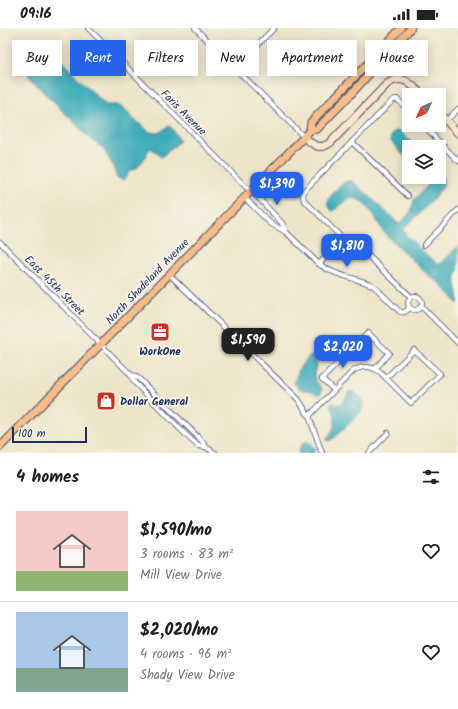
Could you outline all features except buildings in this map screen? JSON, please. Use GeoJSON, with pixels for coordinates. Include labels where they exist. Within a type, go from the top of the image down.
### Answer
{"type":"FeatureCollection","features":[{"type":"Feature","properties":{"kind":"main road","name":"North Shadeland Avenue"},"geometry":{"type":"LineString","coordinates":[[0,447],[304,137],[310,130],[311,122],[401,28]]}},
{"type":"Feature","properties":{"kind":"main road","name":"North Shadeland Avenue"},"geometry":{"type":"LineString","coordinates":[[310,130],[317,129],[352,94],[411,28]]}},
{"type":"Feature","properties":{"kind":"street","name":"Faris Avenue"},"geometry":{"type":"LineString","coordinates":[[88,28],[251,190],[282,223],[286,232]]}},
{"type":"Feature","properties":{"kind":"street"},"geometry":{"type":"LineString","coordinates":[[195,28],[207,40]]}},
{"type":"Feature","properties":{"kind":"street"},"geometry":{"type":"LineString","coordinates":[[259,43],[274,28]]}},
{"type":"Feature","properties":{"kind":"street"},"geometry":{"type":"LineString","coordinates":[[242,76],[304,137],[314,145],[318,146],[326,146],[387,84],[398,79],[405,80],[415,88]]}},
{"type":"Feature","properties":{"kind":"street"},"geometry":{"type":"LineString","coordinates":[[402,104],[397,99],[392,100],[305,190],[303,196],[304,201],[343,239],[349,239],[354,242],[411,297],[415,296],[420,298],[422,302],[421,306],[458,343]]}},
{"type":"Feature","properties":{"kind":"street"},"geometry":{"type":"LineString","coordinates":[[458,109],[446,121],[458,133]]}},
{"type":"Feature","properties":{"kind":"street"},"geometry":{"type":"LineString","coordinates":[[430,132],[458,161]]}},
{"type":"Feature","properties":{"kind":"street"},"geometry":{"type":"LineString","coordinates":[[352,142],[408,196]]}},
{"type":"Feature","properties":{"kind":"street","name":"Faris Avenue"},"geometry":{"type":"LineString","coordinates":[[244,197],[270,223],[286,232],[325,268],[372,285],[402,313],[410,308],[416,310],[421,306]]}},
{"type":"Feature","properties":{"kind":"street"},"geometry":{"type":"LineString","coordinates":[[424,245],[458,210]]}},
{"type":"Feature","properties":{"kind":"street"},"geometry":{"type":"LineString","coordinates":[[319,264],[343,239]]}},
{"type":"Feature","properties":{"kind":"street","name":"East 45th Street"},"geometry":{"type":"LineString","coordinates":[[0,242],[130,374],[134,382],[186,435],[198,446],[206,447],[215,453]]}},
{"type":"Feature","properties":{"kind":"street"},"geometry":{"type":"LineString","coordinates":[[169,274],[298,399],[309,416],[322,453]]}},
{"type":"Feature","properties":{"kind":"street"},"geometry":{"type":"LineString","coordinates":[[410,308],[408,302],[411,297]]}},
{"type":"Feature","properties":{"kind":"street"},"geometry":{"type":"LineString","coordinates":[[334,390],[322,379],[368,333],[389,354],[375,369]]}},
{"type":"Feature","properties":{"kind":"street"},"geometry":{"type":"LineString","coordinates":[[309,416],[354,370],[361,367],[375,369],[381,373],[386,378],[411,403],[440,374],[414,350],[386,378]]}},
{"type":"Feature","properties":{"kind":"street"},"geometry":{"type":"LineString","coordinates":[[369,453],[388,433]]}},
{"type":"Feature","properties":{"kind":"water"},"geometry":{"type":"Polygon","coordinates":[[[62,61],[70,69],[70,76],[76,76],[106,105],[117,105],[123,108],[150,132],[158,133],[169,126],[172,128],[180,141],[161,157],[151,148],[137,168],[129,171],[123,180],[117,178],[112,164],[103,148],[89,138],[29,76],[62,76],[62,61]]]}},
{"type":"Feature","properties":{"kind":"water"},"geometry":{"type":"Polygon","coordinates":[[[400,131],[409,140],[402,140],[402,154],[391,141],[391,135],[400,131]]]}},
{"type":"Feature","properties":{"kind":"water"},"geometry":{"type":"Polygon","coordinates":[[[352,181],[399,224],[411,211],[414,200],[428,185],[444,184],[444,186],[424,209],[404,228],[403,231],[438,264],[442,263],[458,246],[458,272],[456,280],[458,304],[439,282],[431,278],[385,234],[371,212],[361,201],[356,198],[351,198],[346,200],[333,211],[327,203],[332,194],[344,182],[352,181]]]}},
{"type":"Feature","properties":{"kind":"water"},"geometry":{"type":"Polygon","coordinates":[[[309,356],[312,356],[317,363],[314,377],[322,388],[321,394],[300,389],[294,382],[300,367],[309,356]]]}},
{"type":"Feature","properties":{"kind":"water"},"geometry":{"type":"Polygon","coordinates":[[[350,391],[358,395],[362,400],[362,410],[333,439],[327,441],[327,438],[335,423],[331,405],[332,403],[337,405],[342,403],[350,391]]]}},
{"type":"Feature","properties":{"kind":"water"},"geometry":{"type":"Polygon","coordinates":[[[307,441],[315,448],[313,453],[298,453],[302,444],[307,441]]]}},
{"type":"Feature","properties":{"kind":"place","name":"WorkOne"},"geometry":{"type":"Point","coordinates":[160,332]}},
{"type":"Feature","properties":{"kind":"place","name":"Dollar General"},"geometry":{"type":"Point","coordinates":[106,401]}}]}
